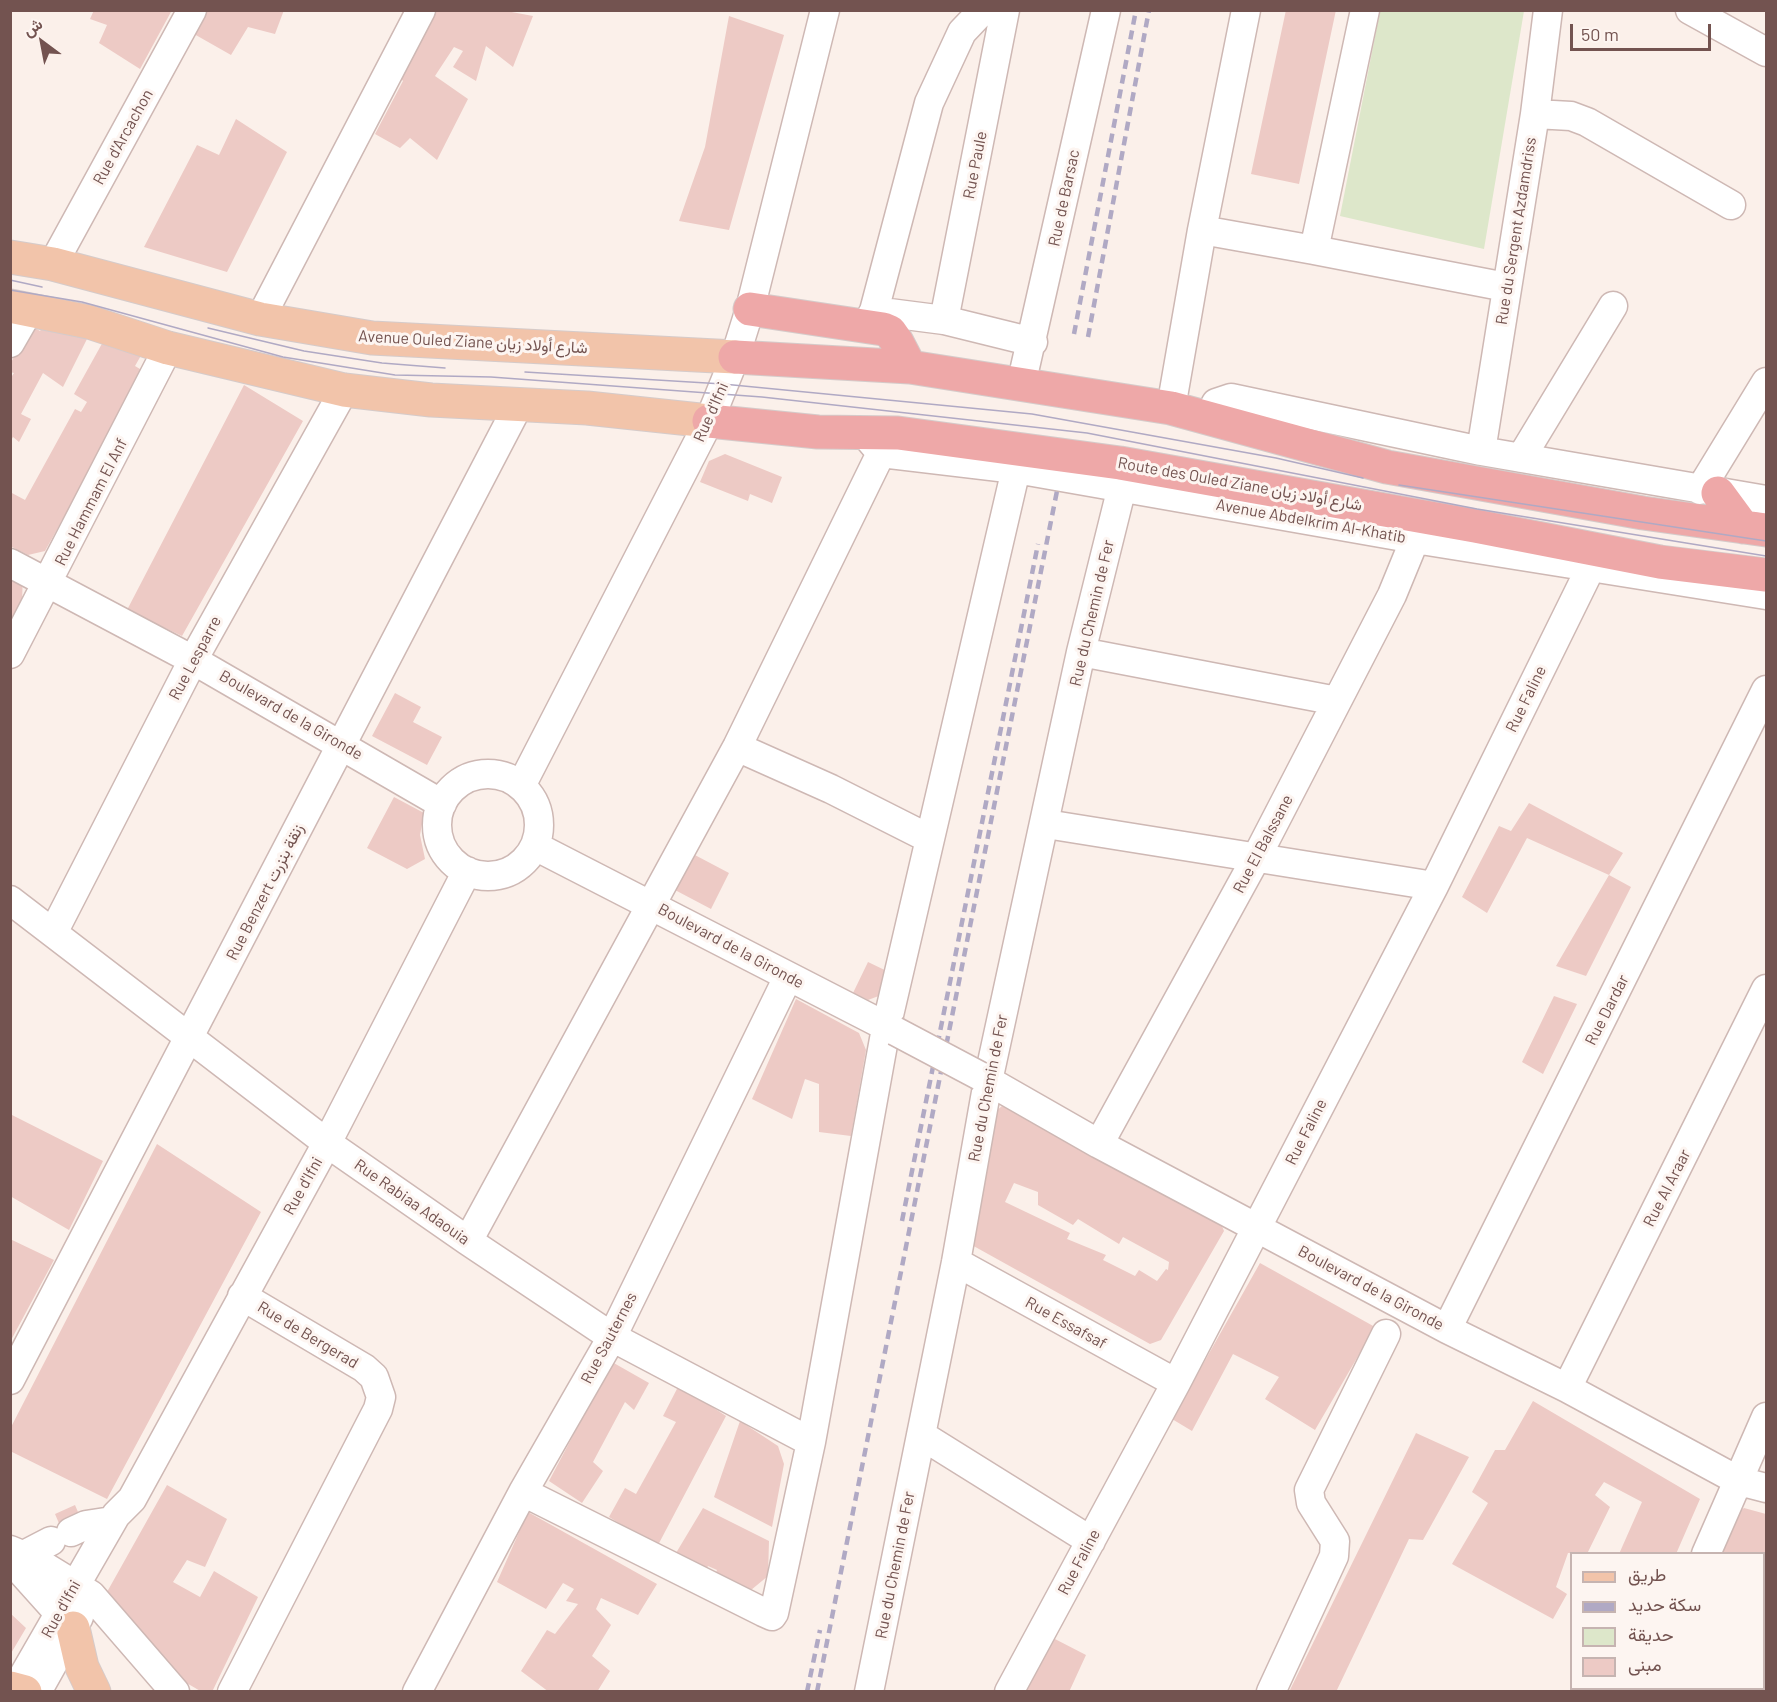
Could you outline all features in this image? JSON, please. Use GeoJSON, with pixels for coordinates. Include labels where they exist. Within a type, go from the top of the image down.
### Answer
{"type":"FeatureCollection","features":[{"type":"Feature","properties":{"kind":"highway"},"geometry":{"type":"LineString","coordinates":[[750,309],[871,318],[890,332],[910,367],[1171,408],[1387,467],[1632,511],[1755,528]]}},
{"type":"Feature","properties":{"kind":"highway","name":"Avenue Ouled Ziane شارع أولاد زيان"},"geometry":{"type":"LineString","coordinates":[[735,357],[910,367]]}},
{"type":"Feature","properties":{"kind":"highway","name":"Route des Ouled Ziane شارع أولاد زيان"},"geometry":{"type":"LineString","coordinates":[[709,421],[818,432],[873,443],[927,436],[1178,472],[1671,572],[1767,575]]}},
{"type":"Feature","properties":{"kind":"highway"},"geometry":{"type":"LineString","coordinates":[[1122,487],[1178,472]]}},
{"type":"Feature","properties":{"kind":"highway"},"geometry":{"type":"LineString","coordinates":[[1709,492],[1755,528]]}},
{"type":"Feature","properties":{"kind":"main road","name":"Avenue Ouled Ziane شارع أولاد زيان"},"geometry":{"type":"LineString","coordinates":[[10,257],[53,264],[260,319],[372,338],[735,357]]}},
{"type":"Feature","properties":{"kind":"main road"},"geometry":{"type":"LineString","coordinates":[[20,308],[89,322],[168,348],[344,390],[431,400],[519,404],[709,421]]}},
{"type":"Feature","properties":{"kind":"main road"},"geometry":{"type":"LineString","coordinates":[[66,1621],[82,1667],[94,1692]]}},
{"type":"Feature","properties":{"kind":"street","name":"Rue d'Arcachon"},"geometry":{"type":"LineString","coordinates":[[53,264],[192,10]]}},
{"type":"Feature","properties":{"kind":"street"},"geometry":{"type":"LineString","coordinates":[[260,319],[421,10]]}},
{"type":"Feature","properties":{"kind":"street","name":"Rue d'Ifni"},"geometry":{"type":"LineString","coordinates":[[521,786],[709,421],[735,357],[750,309],[825,10]]}},
{"type":"Feature","properties":{"kind":"street"},"geometry":{"type":"LineString","coordinates":[[983,10],[962,32],[949,54],[929,103],[871,318],[944,320],[1033,342]]}},
{"type":"Feature","properties":{"kind":"street","name":"Rue Paule"},"geometry":{"type":"LineString","coordinates":[[944,320],[1005,10]]}},
{"type":"Feature","properties":{"kind":"street","name":"Rue de Barsac"},"geometry":{"type":"LineString","coordinates":[[1021,385],[1033,342],[1106,10]]}},
{"type":"Feature","properties":{"kind":"street"},"geometry":{"type":"LineString","coordinates":[[1171,408],[1202,230],[1246,10]]}},
{"type":"Feature","properties":{"kind":"street"},"geometry":{"type":"LineString","coordinates":[[1314,250],[1365,10]]}},
{"type":"Feature","properties":{"kind":"street","name":"Rue du Sergent Azdamdriss"},"geometry":{"type":"LineString","coordinates":[[1481,451],[1535,114],[1548,10]]}},
{"type":"Feature","properties":{"kind":"street"},"geometry":{"type":"LineString","coordinates":[[1690,10],[1767,52]]}},
{"type":"Feature","properties":{"kind":"street"},"geometry":{"type":"LineString","coordinates":[[1535,114],[1571,117],[1587,122],[1731,205]]}},
{"type":"Feature","properties":{"kind":"street"},"geometry":{"type":"LineString","coordinates":[[1202,230],[1506,287]]}},
{"type":"Feature","properties":{"kind":"street"},"geometry":{"type":"LineString","coordinates":[[1521,458],[1613,306]]}},
{"type":"Feature","properties":{"kind":"street"},"geometry":{"type":"LineString","coordinates":[[10,343],[20,308]]}},
{"type":"Feature","properties":{"kind":"street","name":"Rue Hammam El Anf"},"geometry":{"type":"LineString","coordinates":[[10,654],[50,583],[168,348]]}},
{"type":"Feature","properties":{"kind":"street"},"geometry":{"type":"LineString","coordinates":[[1709,492],[1767,382]]}},
{"type":"Feature","properties":{"kind":"street","name":"Rue Lesparre"},"geometry":{"type":"LineString","coordinates":[[54,931],[193,660],[344,390]]}},
{"type":"Feature","properties":{"kind":"street"},"geometry":{"type":"LineString","coordinates":[[1209,417],[1216,403],[1231,398],[1481,451],[1709,492],[1767,500]]}},
{"type":"Feature","properties":{"kind":"street","name":"Rue Benzert زنقة بنزرت"},"geometry":{"type":"LineString","coordinates":[[10,1380],[519,404]]}},
{"type":"Feature","properties":{"kind":"street"},"geometry":{"type":"LineString","coordinates":[[468,1241],[737,747],[873,443]]}},
{"type":"Feature","properties":{"kind":"street","name":"Avenue Abdelkrim Al-Khatib"},"geometry":{"type":"LineString","coordinates":[[873,443],[1415,539],[1591,567],[1671,572],[1767,595]]}},
{"type":"Feature","properties":{"kind":"street"},"geometry":{"type":"LineString","coordinates":[[523,1492],[772,1616],[811,1442],[930,839],[1016,469]]}},
{"type":"Feature","properties":{"kind":"street","name":"Rue du Chemin de Fer"},"geometry":{"type":"LineString","coordinates":[[869,1692],[956,1262],[984,1078],[1046,824],[1081,652],[1122,487]]}},
{"type":"Feature","properties":{"kind":"street","name":"Rue El Balssane"},"geometry":{"type":"LineString","coordinates":[[1099,1144],[1256,858],[1392,595],[1415,539]]}},
{"type":"Feature","properties":{"kind":"street","name":"Boulevard de la Gironde"},"geometry":{"type":"LineString","coordinates":[[10,563],[193,660],[342,744],[442,804]]}},
{"type":"Feature","properties":{"kind":"street","name":"Rue Faline"},"geometry":{"type":"LineString","coordinates":[[1009,1692],[1176,1383],[1434,886],[1591,567]]}},
{"type":"Feature","properties":{"kind":"street"},"geometry":{"type":"LineString","coordinates":[[1081,652],[1337,701]]}},
{"type":"Feature","properties":{"kind":"street","name":"Rue Dardar"},"geometry":{"type":"LineString","coordinates":[[1447,1329],[1767,690]]}},
{"type":"Feature","properties":{"kind":"street"},"geometry":{"type":"LineString","coordinates":[[737,747],[831,789],[930,839]]}},
{"type":"Feature","properties":{"kind":"street"},"geometry":{"type":"LineString","coordinates":[[497,775],[521,786],[532,798],[538,813],[539,830],[535,846],[528,857],[506,873],[487,875],[467,871],[456,864],[441,843],[438,823],[442,804],[459,784],[471,777],[497,775]]}},
{"type":"Feature","properties":{"kind":"street"},"geometry":{"type":"LineString","coordinates":[[1046,824],[1434,886]]}},
{"type":"Feature","properties":{"kind":"street","name":"Boulevard de la Gironde"},"geometry":{"type":"LineString","coordinates":[[535,846],[652,904],[984,1078],[1099,1144],[1447,1329],[1567,1388],[1739,1481],[1767,1488]]}},
{"type":"Feature","properties":{"kind":"street","name":"Rue d'Ifni"},"geometry":{"type":"LineString","coordinates":[[83,1590],[112,1521],[132,1499],[327,1143],[467,871]]}},
{"type":"Feature","properties":{"kind":"street","name":"Rue Rabiaa Adaouia"},"geometry":{"type":"LineString","coordinates":[[10,900],[54,931],[327,1143],[468,1241],[612,1338],[811,1442]]}},
{"type":"Feature","properties":{"kind":"street","name":"Rue Sauternes"},"geometry":{"type":"LineString","coordinates":[[417,1692],[523,1492],[612,1338],[788,977]]}},
{"type":"Feature","properties":{"kind":"street","name":"Rue Al Araar"},"geometry":{"type":"LineString","coordinates":[[1567,1388],[1767,988]]}},
{"type":"Feature","properties":{"kind":"street","name":"Rue Essafsaf"},"geometry":{"type":"LineString","coordinates":[[956,1262],[1176,1383]]}},
{"type":"Feature","properties":{"kind":"street","name":"Rue de Bergerad"},"geometry":{"type":"LineString","coordinates":[[232,1692],[378,1409],[379,1387],[374,1377],[364,1368],[242,1296]]}},
{"type":"Feature","properties":{"kind":"street"},"geometry":{"type":"LineString","coordinates":[[1270,1692],[1334,1556],[1335,1541],[1311,1503],[1309,1490],[1386,1334]]}},
{"type":"Feature","properties":{"kind":"street"},"geometry":{"type":"LineString","coordinates":[[1707,1552],[1767,1417]]}},
{"type":"Feature","properties":{"kind":"street"},"geometry":{"type":"LineString","coordinates":[[921,1436],[1091,1541]]}},
{"type":"Feature","properties":{"kind":"street","name":"Rue d'Ifni"},"geometry":{"type":"LineString","coordinates":[[21,1690],[66,1621],[83,1590],[127,1526],[132,1499]]}},
{"type":"Feature","properties":{"kind":"street"},"geometry":{"type":"LineString","coordinates":[[15,1555],[86,1525],[112,1521]]}},
{"type":"Feature","properties":{"kind":"street"},"geometry":{"type":"LineString","coordinates":[[15,1555],[83,1590],[176,1692]]}},
{"type":"Feature","properties":{"kind":"street"},"geometry":{"type":"LineString","coordinates":[[15,1555],[66,1621]]}},
{"type":"Feature","properties":{"kind":"green space"},"geometry":{"type":"Polygon","coordinates":[[[1380,11],[1524,11],[1484,249],[1340,216],[1380,11]]]}},
{"type":"Feature","properties":{"kind":"building"},"geometry":{"type":"Polygon","coordinates":[[[94,10],[172,10],[140,69],[99,43],[107,25],[90,19],[94,10]]]}},
{"type":"Feature","properties":{"kind":"building"},"geometry":{"type":"Polygon","coordinates":[[[206,10],[284,10],[275,34],[248,27],[231,55],[194,34],[206,10]]]}},
{"type":"Feature","properties":{"kind":"building"},"geometry":{"type":"Polygon","coordinates":[[[428,10],[501,10],[533,16],[513,67],[486,46],[476,81],[453,67],[463,51],[454,47],[435,76],[468,99],[437,160],[410,138],[400,148],[375,134],[403,81],[397,74],[428,10]]]}},
{"type":"Feature","properties":{"kind":"building"},"geometry":{"type":"Polygon","coordinates":[[[1286,10],[1336,10],[1299,184],[1251,174],[1286,10]]]}},
{"type":"Feature","properties":{"kind":"building"},"geometry":{"type":"Polygon","coordinates":[[[729,16],[784,35],[729,230],[679,221],[705,147],[729,16]]]}},
{"type":"Feature","properties":{"kind":"building"},"geometry":{"type":"Polygon","coordinates":[[[236,119],[287,152],[227,272],[144,247],[197,145],[219,155],[236,119]]]}},
{"type":"Feature","properties":{"kind":"building"},"geometry":{"type":"Polygon","coordinates":[[[47,320],[91,331],[63,387],[43,373],[21,414],[31,419],[19,442],[13,437],[10,442],[10,379],[14,373],[10,372],[10,364],[32,326],[40,331],[47,320]]]}},
{"type":"Feature","properties":{"kind":"building"},"geometry":{"type":"Polygon","coordinates":[[[104,340],[143,352],[135,366],[145,372],[45,551],[28,555],[10,546],[10,492],[25,500],[75,409],[81,412],[87,402],[74,394],[104,340]]]}},
{"type":"Feature","properties":{"kind":"building"},"geometry":{"type":"Polygon","coordinates":[[[244,385],[303,421],[182,636],[127,610],[244,385]]]}},
{"type":"Feature","properties":{"kind":"building"},"geometry":{"type":"Polygon","coordinates":[[[725,454],[782,477],[772,503],[750,494],[748,501],[700,482],[709,461],[725,454]]]}},
{"type":"Feature","properties":{"kind":"building"},"geometry":{"type":"Polygon","coordinates":[[[10,563],[23,570],[22,604],[10,626],[10,563]]]}},
{"type":"Feature","properties":{"kind":"building"},"geometry":{"type":"Polygon","coordinates":[[[395,693],[421,707],[413,722],[442,737],[427,765],[372,736],[395,693]]]}},
{"type":"Feature","properties":{"kind":"building"},"geometry":{"type":"Polygon","coordinates":[[[394,797],[424,813],[420,835],[425,859],[407,869],[367,848],[394,797]]]}},
{"type":"Feature","properties":{"kind":"building"},"geometry":{"type":"Polygon","coordinates":[[[1529,803],[1623,853],[1609,875],[1527,838],[1487,913],[1462,897],[1499,826],[1511,831],[1529,803]]]}},
{"type":"Feature","properties":{"kind":"building"},"geometry":{"type":"Polygon","coordinates":[[[693,854],[729,873],[711,909],[675,890],[693,854]]]}},
{"type":"Feature","properties":{"kind":"building"},"geometry":{"type":"Polygon","coordinates":[[[1609,875],[1631,887],[1586,976],[1556,966],[1609,875]]]}},
{"type":"Feature","properties":{"kind":"building"},"geometry":{"type":"Polygon","coordinates":[[[868,962],[893,974],[884,994],[868,1000],[853,993],[868,962]]]}},
{"type":"Feature","properties":{"kind":"building"},"geometry":{"type":"Polygon","coordinates":[[[1554,996],[1577,1004],[1543,1074],[1522,1062],[1554,996]]]}},
{"type":"Feature","properties":{"kind":"building"},"geometry":{"type":"Polygon","coordinates":[[[796,999],[859,1033],[866,1050],[851,1136],[819,1132],[819,1084],[805,1079],[792,1119],[752,1099],[796,999]]]}},
{"type":"Feature","properties":{"kind":"building"},"geometry":{"type":"Polygon","coordinates":[[[1002,1106],[1218,1216],[1224,1231],[1161,1340],[1150,1344],[970,1244],[988,1118],[1002,1106]],[[1014,1183],[1005,1202],[1070,1233],[1067,1239],[1106,1255],[1103,1260],[1135,1276],[1139,1270],[1157,1281],[1166,1269],[1168,1270],[1169,1262],[1123,1237],[1119,1244],[1078,1219],[1073,1225],[1038,1205],[1038,1192],[1014,1183]]]}},
{"type":"Feature","properties":{"kind":"building"},"geometry":{"type":"Polygon","coordinates":[[[10,1114],[103,1161],[69,1230],[10,1196],[10,1114]]]}},
{"type":"Feature","properties":{"kind":"building"},"geometry":{"type":"Polygon","coordinates":[[[157,1144],[261,1212],[107,1499],[10,1451],[10,1429],[157,1144]]]}},
{"type":"Feature","properties":{"kind":"building"},"geometry":{"type":"Polygon","coordinates":[[[10,1239],[54,1260],[10,1342],[10,1239]]]}},
{"type":"Feature","properties":{"kind":"building"},"geometry":{"type":"Polygon","coordinates":[[[1260,1263],[1375,1327],[1315,1430],[1265,1399],[1279,1377],[1233,1354],[1192,1431],[1172,1419],[1260,1263]]]}},
{"type":"Feature","properties":{"kind":"building"},"geometry":{"type":"Polygon","coordinates":[[[612,1362],[649,1383],[634,1410],[625,1402],[593,1462],[603,1471],[582,1503],[549,1481],[612,1362]]]}},
{"type":"Feature","properties":{"kind":"building"},"geometry":{"type":"Polygon","coordinates":[[[679,1385],[726,1416],[657,1547],[609,1517],[625,1488],[636,1494],[676,1422],[663,1416],[679,1385]]]}},
{"type":"Feature","properties":{"kind":"building"},"geometry":{"type":"Polygon","coordinates":[[[1533,1401],[1700,1499],[1677,1552],[1620,1552],[1642,1502],[1604,1482],[1595,1495],[1610,1507],[1588,1552],[1568,1553],[1556,1587],[1567,1594],[1553,1619],[1452,1564],[1488,1503],[1472,1492],[1495,1450],[1505,1450],[1533,1401]]]}},
{"type":"Feature","properties":{"kind":"building"},"geometry":{"type":"Polygon","coordinates":[[[740,1421],[778,1446],[784,1464],[772,1527],[714,1497],[740,1421]]]}},
{"type":"Feature","properties":{"kind":"building"},"geometry":{"type":"Polygon","coordinates":[[[1416,1433],[1469,1457],[1423,1540],[1409,1539],[1336,1692],[1289,1692],[1416,1433]]]}},
{"type":"Feature","properties":{"kind":"building"},"geometry":{"type":"Polygon","coordinates":[[[167,1485],[227,1519],[205,1567],[187,1560],[173,1582],[200,1597],[214,1571],[258,1597],[212,1692],[202,1692],[178,1678],[107,1592],[167,1485]]]}},
{"type":"Feature","properties":{"kind":"building"},"geometry":{"type":"Polygon","coordinates":[[[75,1505],[81,1519],[61,1528],[55,1514],[75,1505]]]}},
{"type":"Feature","properties":{"kind":"building"},"geometry":{"type":"Polygon","coordinates":[[[703,1508],[769,1541],[768,1576],[745,1595],[713,1580],[717,1570],[708,1566],[703,1576],[673,1558],[703,1508]]]}},
{"type":"Feature","properties":{"kind":"building"},"geometry":{"type":"Polygon","coordinates":[[[1744,1508],[1766,1514],[1766,1692],[1741,1690],[1765,1690],[1765,1552],[1716,1552],[1729,1520],[1744,1508]]]}},
{"type":"Feature","properties":{"kind":"building"},"geometry":{"type":"Polygon","coordinates":[[[528,1512],[657,1584],[638,1615],[601,1598],[596,1609],[611,1625],[592,1656],[610,1671],[597,1692],[549,1692],[521,1671],[547,1630],[555,1634],[578,1604],[566,1601],[574,1589],[563,1583],[546,1609],[497,1582],[528,1512]]]}},
{"type":"Feature","properties":{"kind":"building"},"geometry":{"type":"Polygon","coordinates":[[[10,1613],[26,1628],[10,1655],[10,1613]]]}},
{"type":"Feature","properties":{"kind":"building"},"geometry":{"type":"Polygon","coordinates":[[[1053,1638],[1086,1655],[1069,1692],[1024,1692],[1053,1638]]]}},
{"type":"Feature","properties":{"kind":"building"},"geometry":{"type":"Polygon","coordinates":[[[1653,1690],[1700,1690],[1699,1692],[1652,1692],[1653,1690]]]}},
{"type":"Feature","properties":{"kind":"tram line"},"geometry":{"type":"LineString","coordinates":[[10,280],[42,287]]}},
{"type":"Feature","properties":{"kind":"tram line"},"geometry":{"type":"LineString","coordinates":[[10,290],[82,302],[283,357],[395,375],[491,377],[762,397],[1087,433],[1477,509],[1766,556]]}},
{"type":"Feature","properties":{"kind":"tram line"},"geometry":{"type":"LineString","coordinates":[[208,328],[304,351],[382,363],[445,368]]}},
{"type":"Feature","properties":{"kind":"tram line"},"geometry":{"type":"LineString","coordinates":[[525,372],[723,384],[1032,414],[1276,458],[1363,478]]}},
{"type":"Feature","properties":{"kind":"tram line"},"geometry":{"type":"LineString","coordinates":[[1399,485],[1766,541]]}},
{"type":"Feature","properties":{"kind":"railway"},"geometry":{"type":"LineString","coordinates":[[1074,334],[1136,10]]}},
{"type":"Feature","properties":{"kind":"railway"},"geometry":{"type":"LineString","coordinates":[[1088,337],[1149,10]]}},
{"type":"Feature","properties":{"kind":"railway"},"geometry":{"type":"LineString","coordinates":[[817,1692],[1058,486]]}},
{"type":"Feature","properties":{"kind":"railway"},"geometry":{"type":"LineString","coordinates":[[902,1221],[1038,544]]}},
{"type":"Feature","properties":{"kind":"railway"},"geometry":{"type":"LineString","coordinates":[[807,1692],[820,1630]]}}]}
